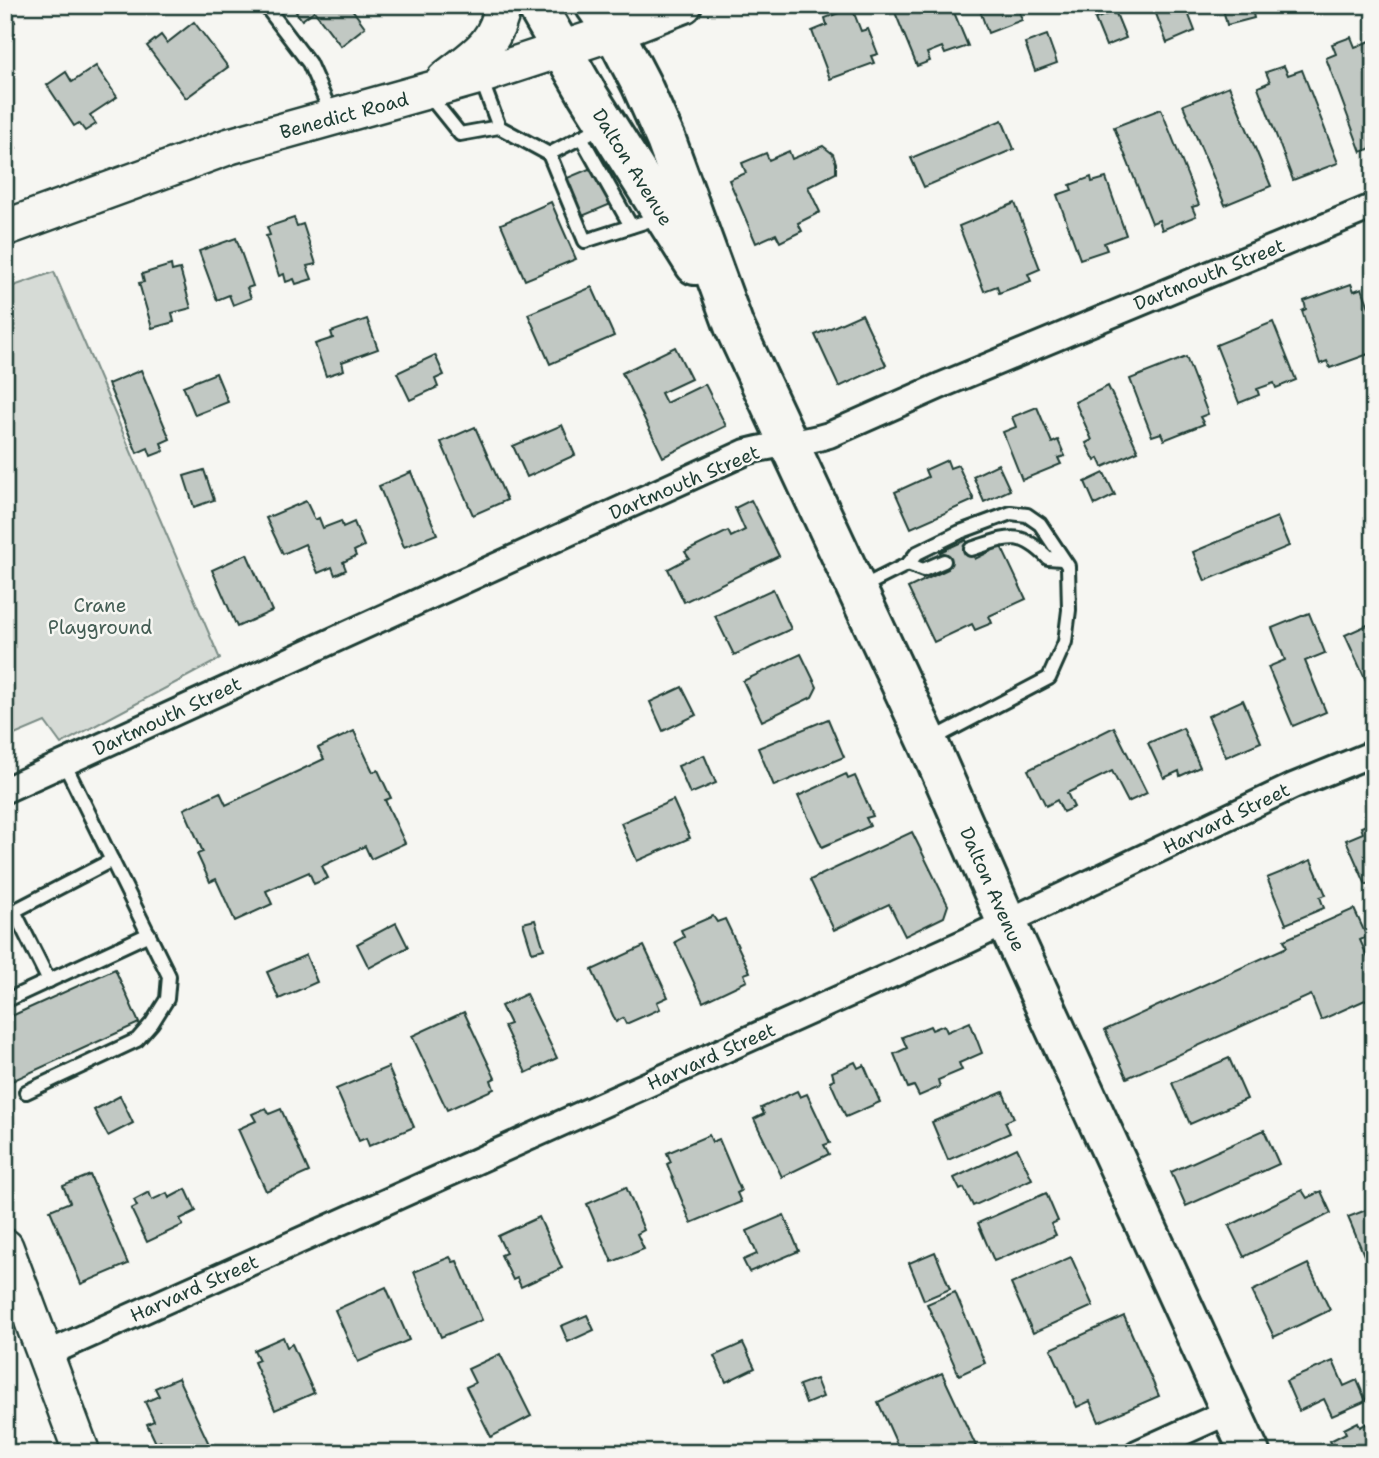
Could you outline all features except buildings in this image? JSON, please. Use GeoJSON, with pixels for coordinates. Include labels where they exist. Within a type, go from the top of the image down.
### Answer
{"type":"FeatureCollection","features":[{"type":"Feature","properties":{"kind":"main road","name":"Dalton Avenue"},"geometry":{"type":"LineString","coordinates":[[536,5],[561,50],[594,130],[647,221],[734,326]]}},
{"type":"Feature","properties":{"kind":"main road","name":"Dalton Avenue"},"geometry":{"type":"LineString","coordinates":[[605,19],[641,84],[666,140],[734,326],[928,742],[1007,923],[1250,1453]]}},
{"type":"Feature","properties":{"kind":"street"},"geometry":{"type":"LineString","coordinates":[[427,92],[485,47],[500,24],[503,5]]}},
{"type":"Feature","properties":{"kind":"street","name":"Benedict Road"},"geometry":{"type":"LineString","coordinates":[[5,228],[230,146],[427,92],[561,50],[605,19],[684,5]]}},
{"type":"Feature","properties":{"kind":"street","name":"Dartmouth Street"},"geometry":{"type":"LineString","coordinates":[[5,790],[746,452],[829,435],[942,385],[1374,206]]}},
{"type":"Feature","properties":{"kind":"street","name":"Harvard Street"},"geometry":{"type":"LineString","coordinates":[[47,1354],[1007,923],[1293,786],[1374,753]]}},
{"type":"Feature","properties":{"kind":"street"},"geometry":{"type":"LineString","coordinates":[[5,1247],[82,1453]]}},
{"type":"Feature","properties":{"kind":"street"},"geometry":{"type":"LineString","coordinates":[[1137,1453],[1230,1411]]}},
{"type":"Feature","properties":{"kind":"lane"},"geometry":{"type":"LineString","coordinates":[[265,5],[309,63],[333,118]]}},
{"type":"Feature","properties":{"kind":"lane"},"geometry":{"type":"LineString","coordinates":[[480,76],[499,127]]}},
{"type":"Feature","properties":{"kind":"lane"},"geometry":{"type":"LineString","coordinates":[[427,92],[460,134],[499,127],[549,153],[586,241],[647,221]]}},
{"type":"Feature","properties":{"kind":"lane"},"geometry":{"type":"LineString","coordinates":[[549,153],[594,130]]}},
{"type":"Feature","properties":{"kind":"lane"},"geometry":{"type":"LineString","coordinates":[[856,590],[908,564],[917,553],[960,532],[1011,513],[1027,515],[1041,524],[1068,566],[1069,610],[1065,642],[1049,678],[928,742]]}},
{"type":"Feature","properties":{"kind":"lane"},"geometry":{"type":"LineString","coordinates":[[971,549],[1011,536],[1034,544],[1048,558],[1062,559]]}},
{"type":"Feature","properties":{"kind":"lane"},"geometry":{"type":"LineString","coordinates":[[908,564],[923,570],[944,561]]}},
{"type":"Feature","properties":{"kind":"lane"},"geometry":{"type":"LineString","coordinates":[[26,1091],[136,1040],[152,1023],[167,999],[169,976],[64,763]]}},
{"type":"Feature","properties":{"kind":"lane"},"geometry":{"type":"LineString","coordinates":[[49,981],[14,911],[112,860]]}},
{"type":"Feature","properties":{"kind":"lane"},"geometry":{"type":"LineString","coordinates":[[5,1001],[149,934]]}},
{"type":"Feature","properties":{"kind":"green space","name":"Crane Playground"},"geometry":{"type":"Polygon","coordinates":[[[54,272],[220,659],[61,744],[45,722],[5,739],[5,289],[54,272]]]}}]}
